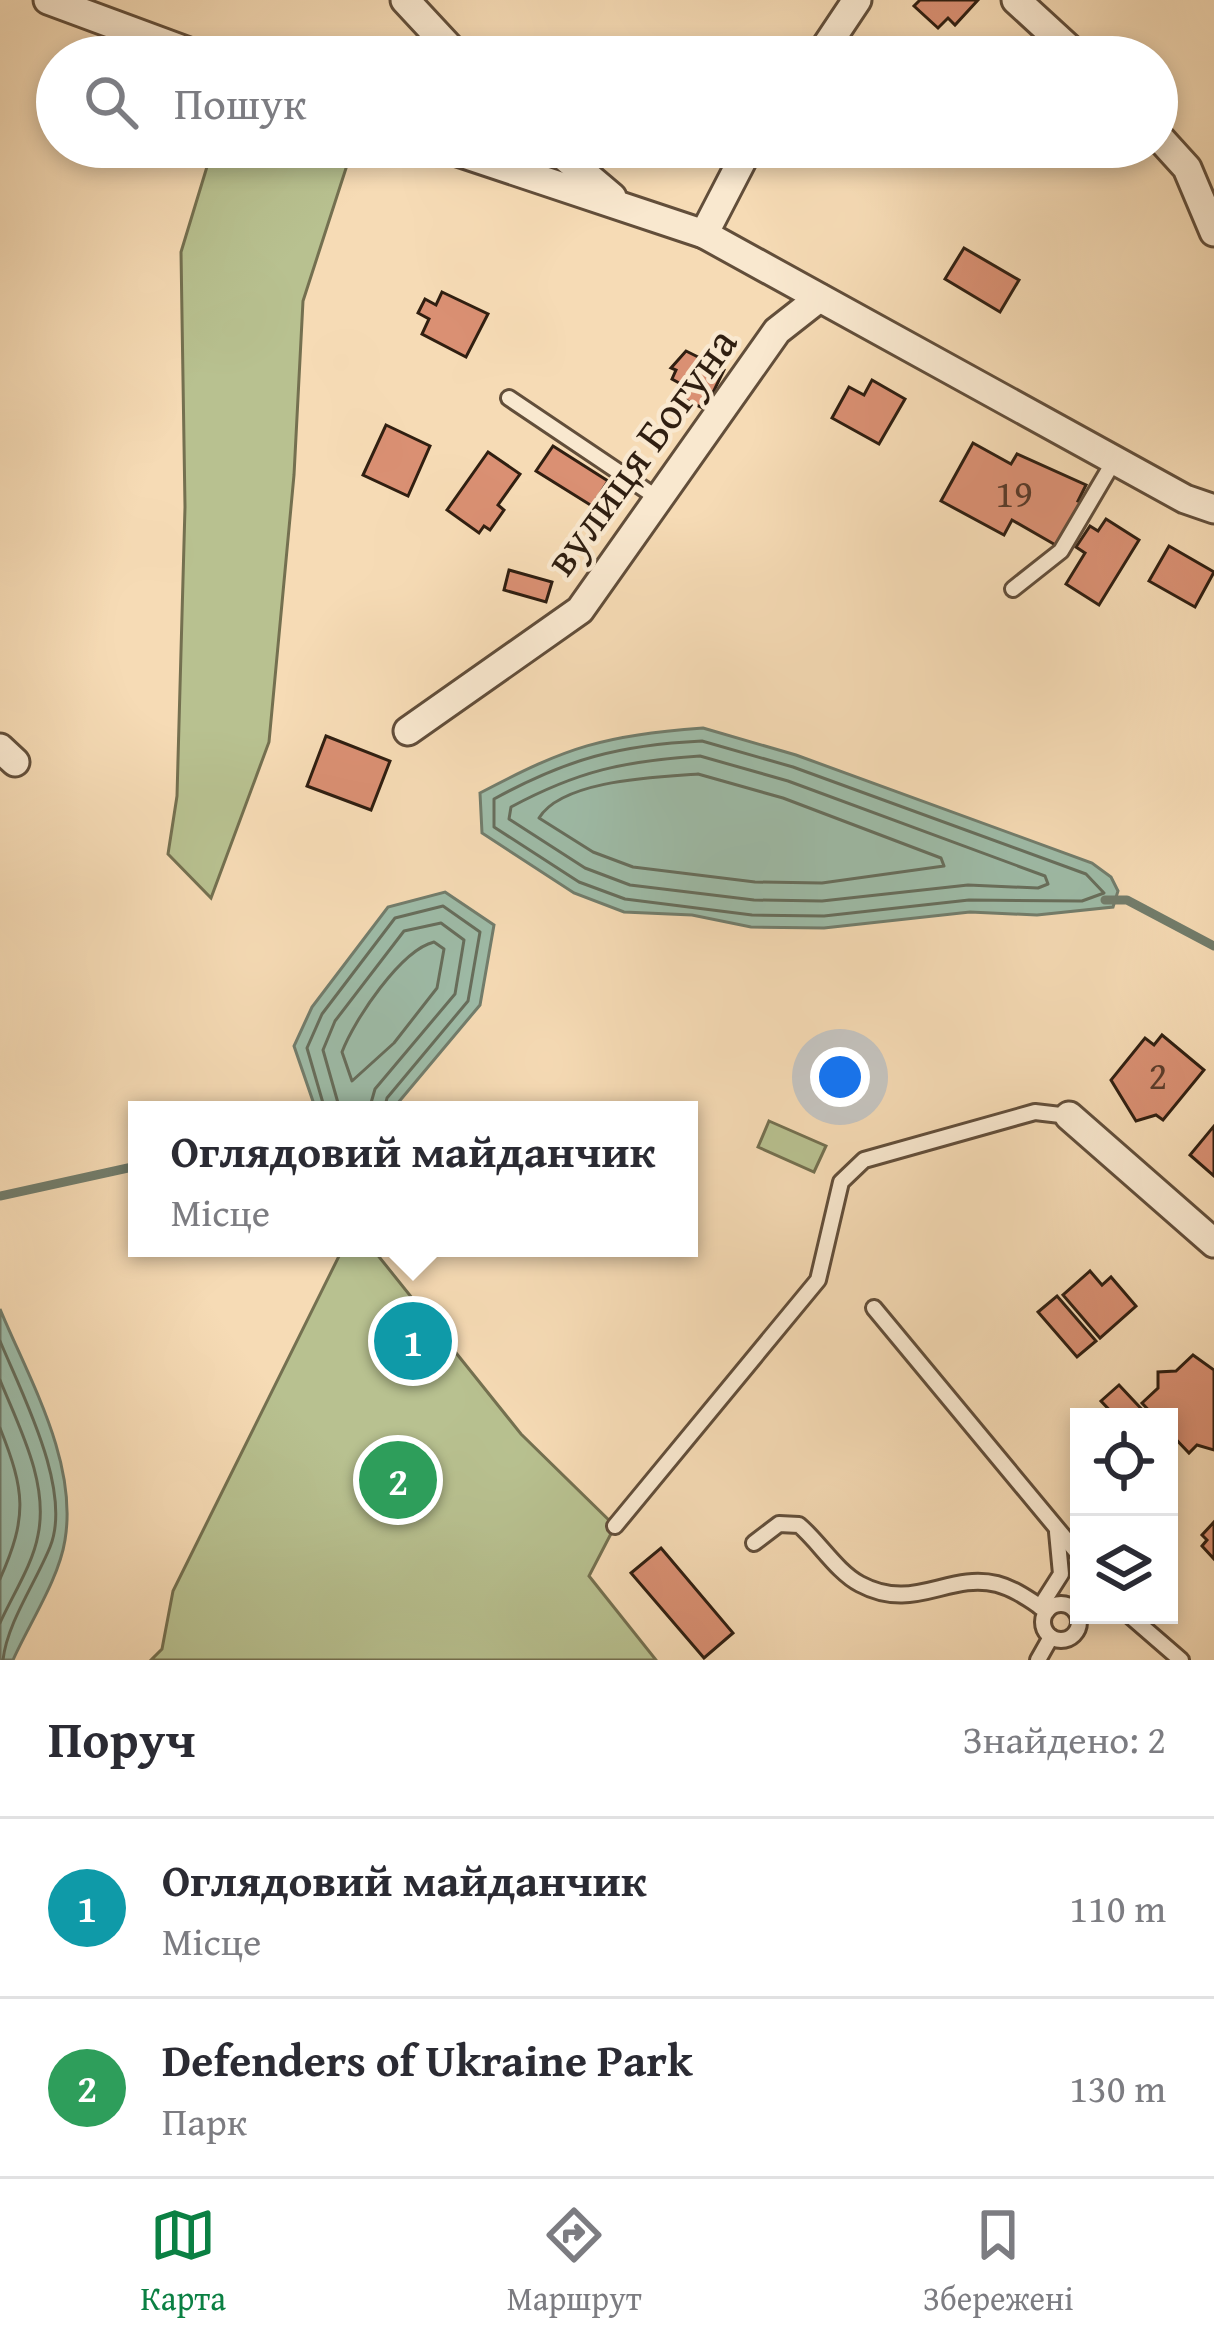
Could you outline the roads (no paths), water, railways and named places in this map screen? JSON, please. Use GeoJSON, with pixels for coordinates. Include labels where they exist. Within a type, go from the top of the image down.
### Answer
{"type":"FeatureCollection","features":[{"type":"Feature","properties":{"kind":"street"},"geometry":{"type":"LineString","coordinates":[[48,0],[145,36]]}},
{"type":"Feature","properties":{"kind":"street"},"geometry":{"type":"LineString","coordinates":[[405,0],[438,36]]}},
{"type":"Feature","properties":{"kind":"street"},"geometry":{"type":"LineString","coordinates":[[833,36],[857,0]]}},
{"type":"Feature","properties":{"kind":"street"},"geometry":{"type":"LineString","coordinates":[[1016,0],[1055,36]]}},
{"type":"Feature","properties":{"kind":"street"},"geometry":{"type":"LineString","coordinates":[[1178,158],[1187,168],[1214,232]]}},
{"type":"Feature","properties":{"kind":"street"},"geometry":{"type":"LineString","coordinates":[[505,168],[704,234],[1114,461],[1214,509]]}},
{"type":"Feature","properties":{"kind":"street"},"geometry":{"type":"LineString","coordinates":[[577,168],[624,208]]}},
{"type":"Feature","properties":{"kind":"street"},"geometry":{"type":"LineString","coordinates":[[704,234],[738,168]]}},
{"type":"Feature","properties":{"kind":"street","name":"вулиця Богуна"},"geometry":{"type":"LineString","coordinates":[[408,730],[580,610],[777,331],[818,298]]}},
{"type":"Feature","properties":{"kind":"street"},"geometry":{"type":"LineString","coordinates":[[1069,1115],[1214,1243]]}},
{"type":"Feature","properties":{"kind":"lane"},"geometry":{"type":"LineString","coordinates":[[508,398],[658,499]]}},
{"type":"Feature","properties":{"kind":"lane"},"geometry":{"type":"LineString","coordinates":[[1013,590],[1061,550],[1114,461]]}},
{"type":"Feature","properties":{"kind":"lane"},"geometry":{"type":"LineString","coordinates":[[615,1526],[818,1280],[841,1182],[864,1160],[1035,1112],[1069,1115]]}},
{"type":"Feature","properties":{"kind":"lane"},"geometry":{"type":"LineString","coordinates":[[874,1308],[1070,1544]]}},
{"type":"Feature","properties":{"kind":"lane"},"geometry":{"type":"LineString","coordinates":[[754,1544],[778,1524],[799,1525],[856,1583],[882,1592],[912,1598],[967,1582],[996,1583],[1044,1609],[1064,1604],[1070,1608]]}},
{"type":"Feature","properties":{"kind":"lane"},"geometry":{"type":"LineString","coordinates":[[1051,1637],[1043,1624],[1044,1609],[1061,1574],[1056,1527]]}},
{"type":"Feature","properties":{"kind":"lane"},"geometry":{"type":"LineString","coordinates":[[1051,1637],[1074,1636],[1076,1624]]}},
{"type":"Feature","properties":{"kind":"lane"},"geometry":{"type":"LineString","coordinates":[[1138,1624],[1181,1660]]}},
{"type":"Feature","properties":{"kind":"lane"},"geometry":{"type":"LineString","coordinates":[[1038,1660],[1051,1637]]}},
{"type":"Feature","properties":{"kind":"water"},"geometry":{"type":"Polygon","coordinates":[[[703,728],[796,755],[1092,863],[1111,877],[1118,891],[1113,907],[1037,915],[970,912],[824,928],[751,927],[692,915],[624,912],[574,893],[482,833],[480,793],[511,777],[587,746],[703,728]]]}},
{"type":"Feature","properties":{"kind":"water"},"geometry":{"type":"Polygon","coordinates":[[[445,892],[494,925],[480,1005],[400,1101],[313,1101],[294,1046],[312,1007],[388,907],[445,892]]]}},
{"type":"Feature","properties":{"kind":"water"},"geometry":{"type":"Polygon","coordinates":[[[0,1309],[58,1451],[67,1511],[57,1570],[13,1660],[0,1660],[0,1309]]]}},
{"type":"Feature","properties":{"kind":"waterway"},"geometry":{"type":"LineString","coordinates":[[1105,900],[1127,900],[1214,946]]}},
{"type":"Feature","properties":{"kind":"waterway"},"geometry":{"type":"LineString","coordinates":[[0,1196],[128,1168]]}},
{"type":"Feature","properties":{"kind":"place","name":"Оглядовий майданчик"},"geometry":{"type":"Point","coordinates":[413,1341]}},
{"type":"Feature","properties":{"kind":"place","name":"Defenders of Ukraine Park"},"geometry":{"type":"Point","coordinates":[398,1480]}}]}
